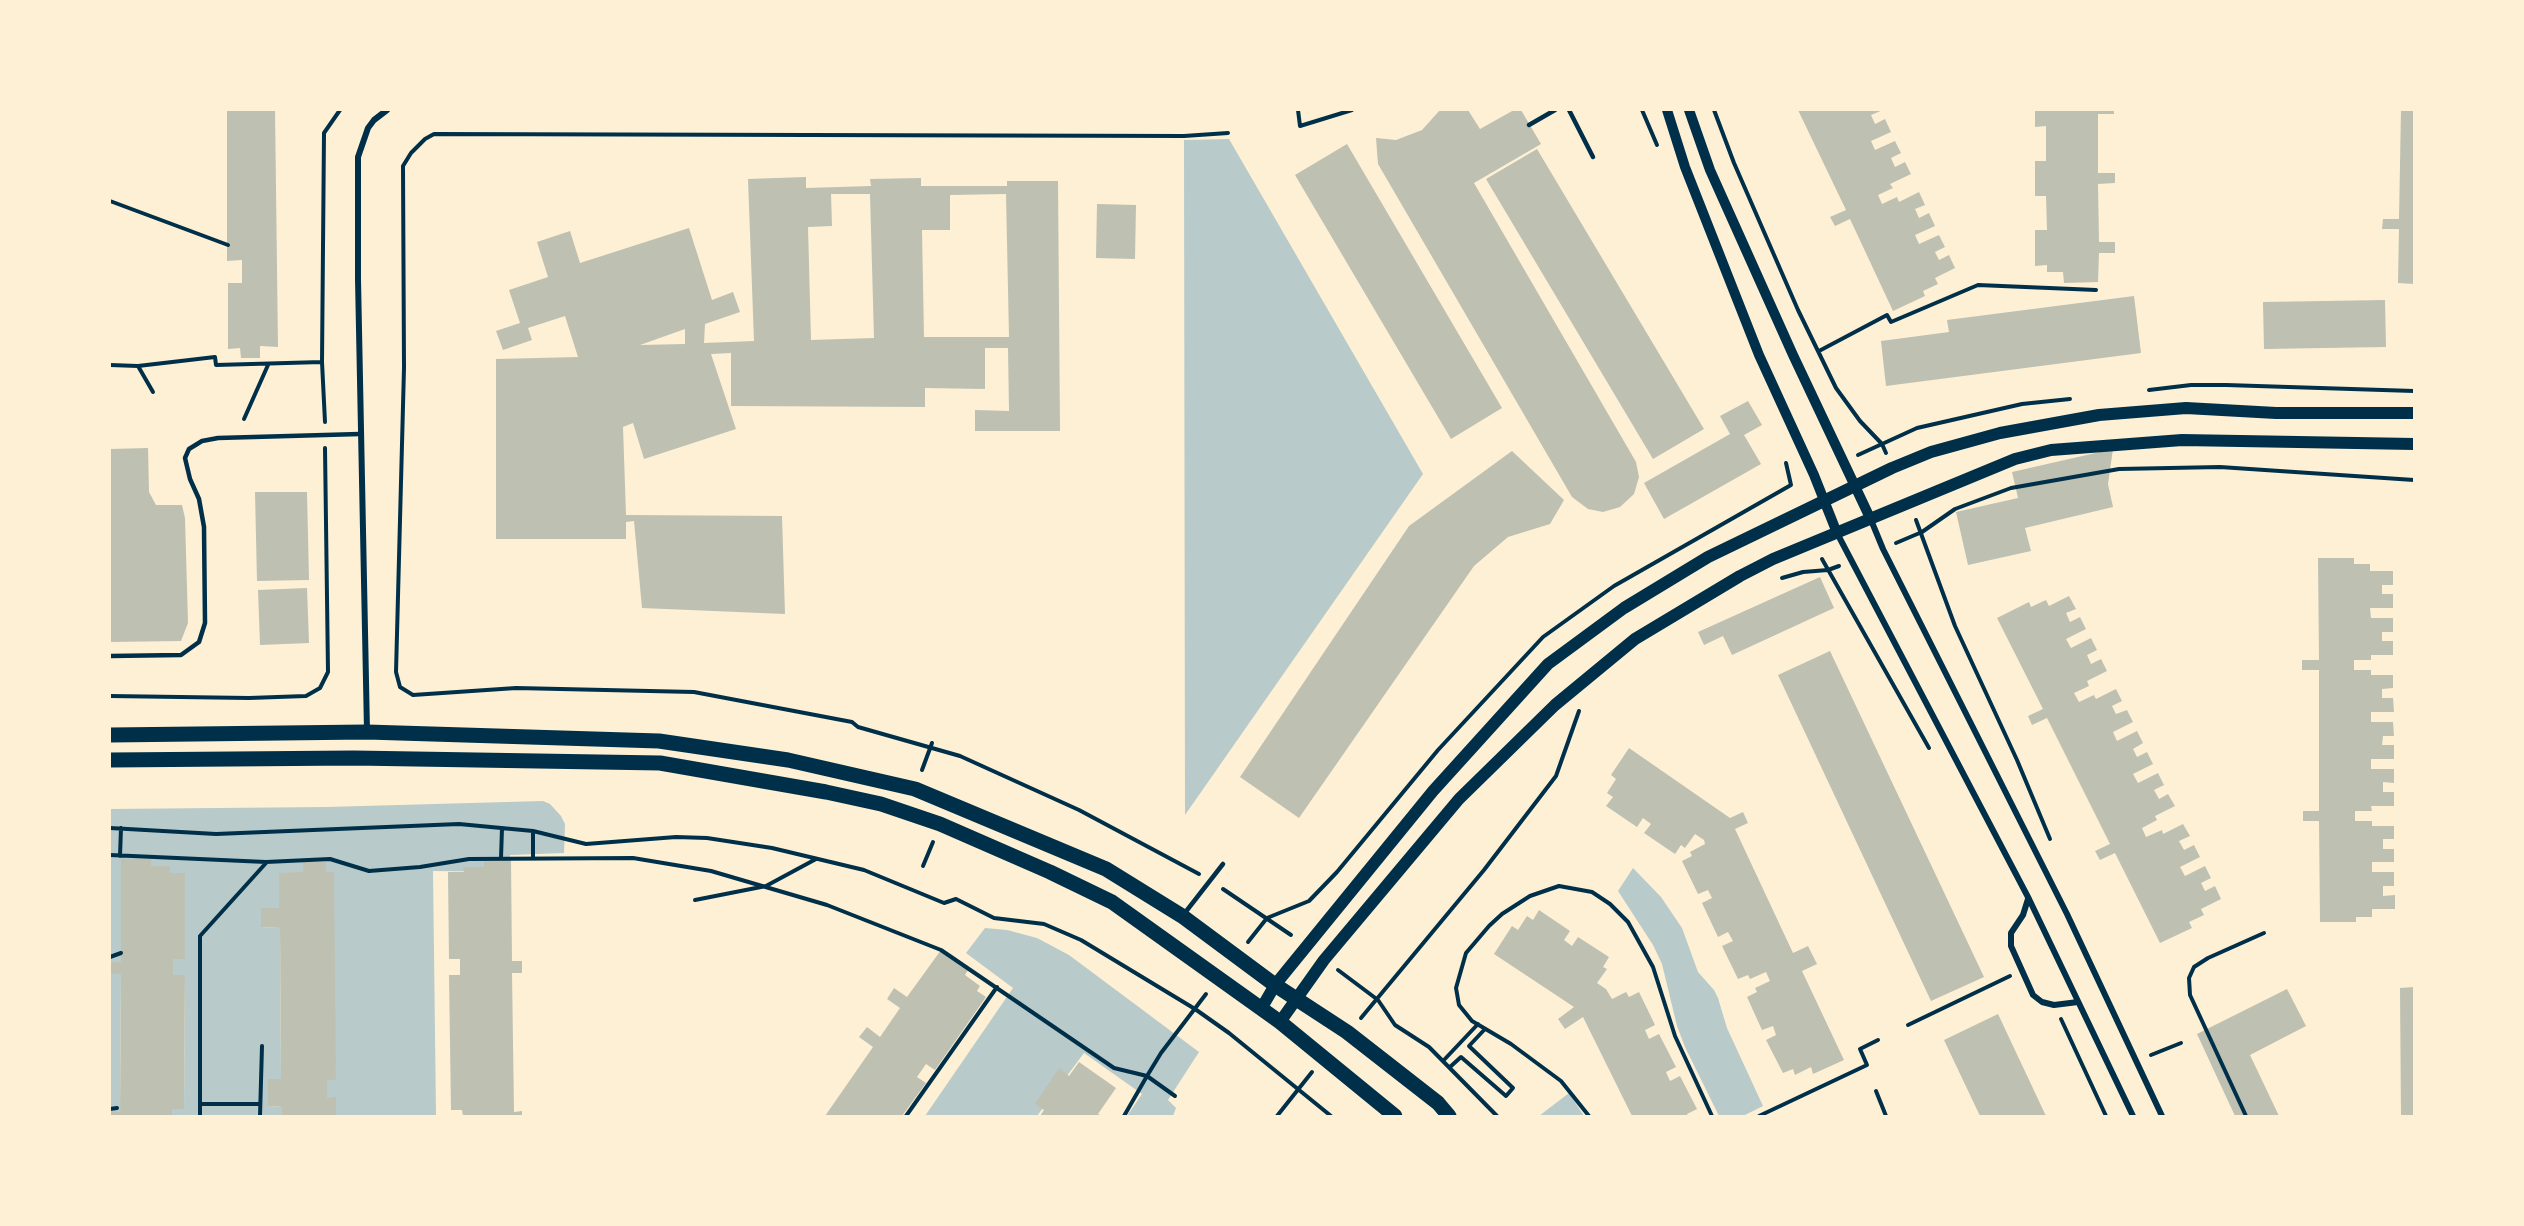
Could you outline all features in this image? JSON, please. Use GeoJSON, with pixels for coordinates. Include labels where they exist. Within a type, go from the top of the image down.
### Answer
{"type":"FeatureCollection","features":[{"type":"Feature","properties":{"kind":"main road"},"geometry":{"type":"LineString","coordinates":[[1260,1009],[1275,985],[1433,791],[1548,664],[1624,608],[1708,557],[1931,452],[2000,433],[2098,415],[2186,408],[2288,413],[2415,413]]}},
{"type":"Feature","properties":{"kind":"main road"},"geometry":{"type":"LineString","coordinates":[[1280,1022],[1324,960],[1459,798],[1555,705],[1635,639],[1740,576],[1773,560],[2015,459],[2051,450],[2182,441],[2415,444]]}},
{"type":"Feature","properties":{"kind":"main road"},"geometry":{"type":"LineString","coordinates":[[110,735],[368,732],[659,741],[788,760],[915,789],[1106,869],[1182,916],[1275,985],[1356,1039],[1438,1103],[1449,1116]]}},
{"type":"Feature","properties":{"kind":"main road"},"geometry":{"type":"LineString","coordinates":[[110,760],[354,758],[660,763],[826,792],[880,804],[940,824],[1112,902],[1280,1022],[1395,1116]]}},
{"type":"Feature","properties":{"kind":"street"},"geometry":{"type":"LineString","coordinates":[[368,732],[360,434],[358,157],[368,128],[387,110]]}},
{"type":"Feature","properties":{"kind":"street"},"geometry":{"type":"LineString","coordinates":[[1667,110],[1686,167],[1759,355],[1814,475],[1837,533],[2029,899],[2133,1116]]}},
{"type":"Feature","properties":{"kind":"street"},"geometry":{"type":"LineString","coordinates":[[1689,110],[1710,170],[1883,549],[2067,914],[2162,1116]]}},
{"type":"Feature","properties":{"kind":"street"},"geometry":{"type":"LineString","coordinates":[[2029,899],[2023,915],[2011,933],[2011,946],[2033,995],[2042,1002],[2054,1005],[2078,1002]]}},
{"type":"Feature","properties":{"kind":"lane"},"geometry":{"type":"LineString","coordinates":[[1529,124],[1555,110]]}},
{"type":"Feature","properties":{"kind":"lane"},"geometry":{"type":"LineString","coordinates":[[1569,110],[1593,157]]}},
{"type":"Feature","properties":{"kind":"lane"},"geometry":{"type":"LineString","coordinates":[[110,656],[182,655],[199,642],[205,623],[204,527],[199,499],[190,479],[185,459],[189,449],[202,441],[218,438],[360,434]]}},
{"type":"Feature","properties":{"kind":"lane"},"geometry":{"type":"LineString","coordinates":[[1182,916],[1222,864]]}},
{"type":"Feature","properties":{"kind":"path"},"geometry":{"type":"LineString","coordinates":[[324,402],[322,362],[324,133],[340,110]]}},
{"type":"Feature","properties":{"kind":"path"},"geometry":{"type":"LineString","coordinates":[[1298,110],[1300,126],[1353,110]]}},
{"type":"Feature","properties":{"kind":"path"},"geometry":{"type":"LineString","coordinates":[[1714,110],[1734,163],[1836,388],[1860,421],[1882,444]]}},
{"type":"Feature","properties":{"kind":"path"},"geometry":{"type":"LineString","coordinates":[[1228,132],[1184,136],[434,134],[425,139],[411,153],[403,166],[404,368],[396,672],[400,687],[413,695],[516,687],[694,693],[852,722],[858,727],[931,745],[960,756],[1078,810],[1211,881],[1267,918]]}},
{"type":"Feature","properties":{"kind":"path"},"geometry":{"type":"LineString","coordinates":[[110,201],[228,245]]}},
{"type":"Feature","properties":{"kind":"path"},"geometry":{"type":"LineString","coordinates":[[1819,351],[1887,315],[1891,322],[1978,285],[2096,290]]}},
{"type":"Feature","properties":{"kind":"path"},"geometry":{"type":"LineString","coordinates":[[110,365],[138,366],[215,357],[216,365],[322,362]]}},
{"type":"Feature","properties":{"kind":"path"},"geometry":{"type":"LineString","coordinates":[[244,419],[268,365]]}},
{"type":"Feature","properties":{"kind":"path"},"geometry":{"type":"LineString","coordinates":[[138,366],[153,392]]}},
{"type":"Feature","properties":{"kind":"path"},"geometry":{"type":"LineString","coordinates":[[2177,386],[2226,385],[2415,391]]}},
{"type":"Feature","properties":{"kind":"path"},"geometry":{"type":"LineString","coordinates":[[110,696],[249,698],[306,696],[320,688],[328,672],[326,465]]}},
{"type":"Feature","properties":{"kind":"path"},"geometry":{"type":"LineString","coordinates":[[2051,843],[2017,760],[1955,626],[1922,532],[1955,509],[2011,488],[2119,469],[2220,467],[2415,480]]}},
{"type":"Feature","properties":{"kind":"path"},"geometry":{"type":"LineString","coordinates":[[1781,578],[1803,572],[1828,570],[1932,753]]}},
{"type":"Feature","properties":{"kind":"path"},"geometry":{"type":"LineString","coordinates":[[1497,1116],[1429,1047],[1395,1025],[1378,1000],[1485,870],[1556,776],[1580,708]]}},
{"type":"Feature","properties":{"kind":"path"},"geometry":{"type":"LineString","coordinates":[[915,789],[931,745]]}},
{"type":"Feature","properties":{"kind":"path"},"geometry":{"type":"LineString","coordinates":[[110,828],[216,834],[459,824],[533,831],[586,844],[646,838],[707,838],[817,858],[864,870],[944,903],[956,899],[994,918],[1044,924],[1081,940],[1195,1008],[1331,1116]]}},
{"type":"Feature","properties":{"kind":"path"},"geometry":{"type":"LineString","coordinates":[[923,866],[940,824]]}},
{"type":"Feature","properties":{"kind":"path"},"geometry":{"type":"LineString","coordinates":[[120,856],[121,828]]}},
{"type":"Feature","properties":{"kind":"path"},"geometry":{"type":"LineString","coordinates":[[501,858],[502,828]]}},
{"type":"Feature","properties":{"kind":"path"},"geometry":{"type":"LineString","coordinates":[[533,831],[533,857]]}},
{"type":"Feature","properties":{"kind":"path"},"geometry":{"type":"LineString","coordinates":[[110,855],[266,862],[330,859],[369,871],[420,867],[470,859],[533,857],[633,858],[702,869],[827,905],[941,950],[1114,1068],[1148,1076],[1175,1096]]}},
{"type":"Feature","properties":{"kind":"path"},"geometry":{"type":"LineString","coordinates":[[695,900],[766,886],[817,858]]}},
{"type":"Feature","properties":{"kind":"path"},"geometry":{"type":"LineString","coordinates":[[200,1116],[200,936],[266,862]]}},
{"type":"Feature","properties":{"kind":"path"},"geometry":{"type":"LineString","coordinates":[[1589,1116],[1561,1081],[1472,1021],[1459,1005],[1456,988],[1466,953],[1502,914],[1530,896],[1559,886],[1592,891],[1610,904],[1628,922],[1641,943],[1661,990],[1675,1036],[1712,1116]]}},
{"type":"Feature","properties":{"kind":"path"},"geometry":{"type":"LineString","coordinates":[[2246,1116],[2190,995],[2189,978],[2194,967],[2208,958],[2264,933]]}},
{"type":"Feature","properties":{"kind":"path"},"geometry":{"type":"LineString","coordinates":[[110,957],[121,953]]}},
{"type":"Feature","properties":{"kind":"path"},"geometry":{"type":"LineString","coordinates":[[1908,1025],[2022,970]]}},
{"type":"Feature","properties":{"kind":"path"},"geometry":{"type":"LineString","coordinates":[[906,1116],[997,987]]}},
{"type":"Feature","properties":{"kind":"path"},"geometry":{"type":"LineString","coordinates":[[2054,1005],[2106,1116]]}},
{"type":"Feature","properties":{"kind":"path"},"geometry":{"type":"LineString","coordinates":[[1124,1116],[1148,1076],[1195,1008]]}},
{"type":"Feature","properties":{"kind":"path"},"geometry":{"type":"LineString","coordinates":[[1443,1061],[1478,1024]]}},
{"type":"Feature","properties":{"kind":"path"},"geometry":{"type":"LineString","coordinates":[[1450,1067],[1461,1057],[1506,1096],[1513,1088],[1469,1046],[1485,1028]]}},
{"type":"Feature","properties":{"kind":"path"},"geometry":{"type":"LineString","coordinates":[[1759,1116],[1867,1065],[1860,1049],[1878,1040]]}},
{"type":"Feature","properties":{"kind":"path"},"geometry":{"type":"LineString","coordinates":[[2136,1062],[2181,1043]]}},
{"type":"Feature","properties":{"kind":"path"},"geometry":{"type":"LineString","coordinates":[[260,1116],[262,1046]]}},
{"type":"Feature","properties":{"kind":"path"},"geometry":{"type":"LineString","coordinates":[[2144,1047],[2153,1066]]}},
{"type":"Feature","properties":{"kind":"path"},"geometry":{"type":"LineString","coordinates":[[1277,1116],[1298,1091]]}},
{"type":"Feature","properties":{"kind":"path"},"geometry":{"type":"LineString","coordinates":[[1876,1091],[1886,1116]]}},
{"type":"Feature","properties":{"kind":"path"},"geometry":{"type":"LineString","coordinates":[[200,1104],[260,1104]]}},
{"type":"Feature","properties":{"kind":"path"},"geometry":{"type":"LineString","coordinates":[[110,1109],[117,1108]]}},
{"type":"Feature","properties":{"kind":"shaded area"},"geometry":{"type":"Polygon","coordinates":[[[1229,139],[1423,474],[1185,815],[1184,140],[1229,139]]]}},
{"type":"Feature","properties":{"kind":"shaded area"},"geometry":{"type":"Polygon","coordinates":[[[543,801],[550,804],[565,824],[564,853],[510,855],[509,872],[433,871],[436,1116],[336,1116],[336,1098],[327,1098],[327,1080],[336,1080],[325,862],[304,862],[303,872],[279,908],[261,909],[261,927],[280,928],[281,1079],[268,1079],[268,1106],[282,1107],[282,1116],[172,1116],[172,1109],[184,1109],[185,975],[173,975],[173,959],[185,959],[185,873],[170,873],[169,866],[151,866],[121,859],[121,962],[110,962],[110,809],[326,807],[543,801]]]}},
{"type":"Feature","properties":{"kind":"shaded area"},"geometry":{"type":"Polygon","coordinates":[[[1633,868],[1661,897],[1682,928],[1698,972],[1718,998],[1727,1028],[1763,1106],[1743,1116],[1719,1116],[1685,1047],[1677,1026],[1662,964],[1653,945],[1618,891],[1633,868]]]}},
{"type":"Feature","properties":{"kind":"shaded area"},"geometry":{"type":"Polygon","coordinates":[[[985,928],[1007,930],[1037,938],[1069,955],[1199,1052],[1168,1100],[1176,1108],[1173,1116],[1127,1116],[1142,1094],[1084,1053],[1037,1116],[925,1116],[1013,988],[966,953],[985,928]]]}},
{"type":"Feature","properties":{"kind":"shaded area"},"geometry":{"type":"Polygon","coordinates":[[[110,974],[121,974],[120,1112],[110,1112],[110,974]]]}},
{"type":"Feature","properties":{"kind":"shaded area"},"geometry":{"type":"Polygon","coordinates":[[[1569,1093],[1584,1116],[1539,1116],[1569,1093]]]}},
{"type":"Feature","properties":{"kind":"building"},"geometry":{"type":"Polygon","coordinates":[[[227,110],[275,110],[278,347],[260,346],[260,358],[241,358],[240,348],[228,349],[228,283],[242,283],[242,260],[227,261],[227,110]]]}},
{"type":"Feature","properties":{"kind":"building"},"geometry":{"type":"Polygon","coordinates":[[[1440,110],[1468,110],[1480,129],[1514,110],[1521,110],[1541,144],[1474,183],[1636,462],[1639,477],[1634,494],[1620,507],[1603,512],[1588,509],[1572,497],[1378,164],[1376,138],[1396,140],[1422,130],[1440,110]]]}},
{"type":"Feature","properties":{"kind":"building"},"geometry":{"type":"Polygon","coordinates":[[[1798,110],[1883,110],[1871,115],[1875,124],[1885,119],[1891,132],[1871,141],[1875,150],[1895,141],[1901,153],[1891,158],[1895,167],[1905,162],[1911,174],[1890,184],[1893,188],[1878,195],[1882,204],[1897,197],[1899,202],[1919,192],[1925,205],[1915,209],[1919,218],[1929,213],[1935,226],[1915,235],[1919,244],[1939,235],[1945,247],[1935,252],[1939,260],[1949,255],[1955,268],[1935,278],[1938,284],[1923,291],[1925,296],[1893,311],[1850,219],[1835,226],[1830,217],[1846,210],[1798,110]]]}},
{"type":"Feature","properties":{"kind":"building"},"geometry":{"type":"Polygon","coordinates":[[[2035,110],[2114,110],[2114,114],[2098,114],[2098,173],[2115,173],[2115,183],[2098,184],[2099,242],[2115,242],[2115,253],[2099,253],[2098,282],[2064,283],[2063,272],[2047,272],[2047,265],[2035,266],[2035,230],[2047,230],[2046,196],[2035,196],[2035,161],[2046,161],[2046,126],[2035,127],[2035,110]]]}},
{"type":"Feature","properties":{"kind":"building"},"geometry":{"type":"Polygon","coordinates":[[[2401,110],[2414,110],[2414,284],[2398,283],[2399,229],[2382,229],[2383,219],[2399,219],[2401,110]]]}},
{"type":"Feature","properties":{"kind":"building"},"geometry":{"type":"Polygon","coordinates":[[[1347,144],[1502,408],[1451,439],[1295,175],[1347,144]]]}},
{"type":"Feature","properties":{"kind":"building"},"geometry":{"type":"Polygon","coordinates":[[[1537,149],[1704,429],[1653,459],[1486,179],[1537,149]]]}},
{"type":"Feature","properties":{"kind":"building"},"geometry":{"type":"Polygon","coordinates":[[[806,177],[806,188],[871,186],[870,179],[921,178],[921,186],[1007,186],[1007,181],[1058,181],[1060,431],[975,431],[975,410],[1009,411],[1008,348],[985,348],[985,389],[925,388],[925,407],[731,406],[731,353],[711,354],[736,429],[644,459],[633,423],[623,427],[626,515],[782,516],[785,614],[642,608],[634,521],[626,522],[626,539],[496,539],[496,359],[578,357],[565,316],[528,328],[532,340],[503,350],[496,331],[520,323],[509,290],[548,277],[537,242],[570,231],[580,263],[689,228],[712,300],[733,292],[740,312],[705,324],[704,343],[754,341],[748,179],[806,177]],[[831,194],[832,226],[808,227],[811,340],[874,338],[870,194],[831,194]],[[1006,194],[950,195],[950,230],[922,230],[924,337],[1009,337],[1006,194]],[[685,329],[640,345],[685,344],[685,329]]]}},
{"type":"Feature","properties":{"kind":"building"},"geometry":{"type":"Polygon","coordinates":[[[1097,204],[1136,205],[1135,259],[1096,258],[1097,204]]]}},
{"type":"Feature","properties":{"kind":"building"},"geometry":{"type":"Polygon","coordinates":[[[2134,296],[2141,353],[1886,386],[1881,341],[1949,332],[1947,320],[2134,296]]]}},
{"type":"Feature","properties":{"kind":"building"},"geometry":{"type":"Polygon","coordinates":[[[2385,300],[2386,347],[2264,349],[2263,302],[2385,300]]]}},
{"type":"Feature","properties":{"kind":"building"},"geometry":{"type":"Polygon","coordinates":[[[1748,401],[1762,425],[1744,435],[1761,464],[1664,519],[1644,483],[1730,434],[1720,416],[1748,401]]]}},
{"type":"Feature","properties":{"kind":"building"},"geometry":{"type":"Polygon","coordinates":[[[148,448],[149,492],[156,505],[182,505],[185,518],[188,623],[181,641],[110,642],[110,449],[148,448]]]}},
{"type":"Feature","properties":{"kind":"building"},"geometry":{"type":"Polygon","coordinates":[[[2113,449],[2108,484],[2113,507],[2025,528],[2031,551],[1968,565],[1956,512],[2018,498],[2012,472],[2113,449]]]}},
{"type":"Feature","properties":{"kind":"building"},"geometry":{"type":"Polygon","coordinates":[[[1512,451],[1564,500],[1550,524],[1508,537],[1474,566],[1299,818],[1240,777],[1409,526],[1512,451]]]}},
{"type":"Feature","properties":{"kind":"building"},"geometry":{"type":"Polygon","coordinates":[[[255,492],[307,492],[309,580],[257,581],[255,492]]]}},
{"type":"Feature","properties":{"kind":"building"},"geometry":{"type":"Polygon","coordinates":[[[2318,558],[2354,558],[2354,564],[2370,564],[2370,571],[2393,571],[2393,585],[2382,585],[2382,594],[2393,594],[2393,608],[2370,608],[2371,618],[2393,618],[2393,632],[2382,632],[2382,641],[2393,641],[2393,655],[2371,655],[2371,660],[2354,660],[2354,670],[2371,670],[2371,675],[2393,675],[2393,688],[2382,689],[2382,698],[2393,698],[2394,712],[2371,712],[2371,722],[2393,722],[2394,736],[2383,736],[2382,745],[2394,745],[2394,759],[2371,759],[2371,769],[2394,769],[2394,783],[2383,782],[2383,792],[2394,792],[2394,806],[2371,806],[2372,811],[2355,811],[2355,821],[2372,821],[2372,826],[2394,826],[2394,839],[2383,839],[2383,849],[2394,849],[2394,862],[2372,862],[2372,872],[2394,872],[2394,886],[2383,886],[2383,896],[2395,895],[2395,909],[2372,909],[2372,917],[2356,917],[2356,922],[2320,922],[2319,821],[2303,821],[2303,811],[2319,811],[2319,670],[2302,670],[2302,660],[2319,660],[2318,558]]]}},
{"type":"Feature","properties":{"kind":"building"},"geometry":{"type":"Polygon","coordinates":[[[1820,577],[1834,608],[1732,655],[1723,636],[1704,645],[1698,632],[1820,577]]]}},
{"type":"Feature","properties":{"kind":"building"},"geometry":{"type":"Polygon","coordinates":[[[307,588],[309,643],[260,645],[258,590],[307,588]]]}},
{"type":"Feature","properties":{"kind":"building"},"geometry":{"type":"Polygon","coordinates":[[[2069,596],[2076,609],[2066,613],[2070,622],[2080,617],[2086,629],[2066,639],[2071,648],[2091,638],[2097,650],[2087,655],[2091,664],[2101,659],[2107,671],[2087,681],[2089,686],[2074,693],[2079,702],[2094,695],[2096,699],[2116,689],[2122,701],[2112,706],[2116,714],[2127,710],[2133,722],[2113,732],[2117,741],[2137,731],[2143,743],[2133,749],[2137,757],[2147,752],[2153,764],[2133,774],[2138,783],[2158,773],[2164,785],[2154,790],[2159,799],[2168,794],[2175,806],[2155,816],[2157,820],[2142,828],[2146,837],[2162,830],[2163,834],[2183,824],[2190,836],[2179,841],[2184,850],[2194,845],[2200,857],[2180,867],[2185,876],[2205,866],[2211,878],[2201,883],[2205,891],[2215,886],[2221,899],[2201,909],[2204,915],[2189,922],[2192,928],[2160,943],[2115,853],[2100,860],[2095,851],[2110,844],[2047,718],[2032,725],[2028,716],[2043,709],[1997,618],[2029,602],[2031,607],[2046,600],[2049,606],[2069,596]]]}},
{"type":"Feature","properties":{"kind":"building"},"geometry":{"type":"Polygon","coordinates":[[[1830,651],[1984,977],[1931,1001],[1778,675],[1830,651]]]}},
{"type":"Feature","properties":{"kind":"building"},"geometry":{"type":"Polygon","coordinates":[[[1629,748],[1730,818],[1743,812],[1748,823],[1735,829],[1793,953],[1808,946],[1817,964],[1802,971],[1844,1060],[1813,1074],[1811,1067],[1795,1075],[1793,1069],[1783,1073],[1766,1040],[1776,1035],[1773,1026],[1762,1030],[1747,997],[1757,992],[1755,988],[1770,981],[1766,972],[1750,979],[1748,975],[1738,979],[1722,946],[1733,941],[1728,932],[1718,937],[1702,903],[1712,898],[1708,890],[1698,894],[1682,861],[1692,856],[1690,852],[1705,844],[1704,840],[1695,834],[1685,848],[1681,845],[1675,854],[1644,833],[1651,824],[1643,818],[1637,827],[1606,806],[1613,797],[1607,793],[1616,779],[1611,775],[1629,748]]]}},
{"type":"Feature","properties":{"kind":"building"},"geometry":{"type":"Polygon","coordinates":[[[121,859],[151,859],[151,866],[170,866],[170,873],[185,873],[185,959],[173,959],[173,975],[185,975],[184,1109],[172,1109],[172,1116],[110,1116],[110,1112],[120,1112],[121,974],[110,974],[110,962],[121,962],[121,859]]]}},
{"type":"Feature","properties":{"kind":"building"},"geometry":{"type":"Polygon","coordinates":[[[511,860],[512,961],[522,961],[522,973],[512,973],[514,1112],[522,1111],[522,1116],[463,1116],[462,1110],[451,1110],[449,975],[460,975],[460,959],[449,959],[448,872],[464,872],[463,867],[484,867],[484,861],[511,860]]]}},
{"type":"Feature","properties":{"kind":"building"},"geometry":{"type":"Polygon","coordinates":[[[303,862],[326,862],[326,872],[334,872],[336,1080],[327,1080],[327,1098],[336,1097],[336,1116],[282,1116],[282,1107],[268,1106],[268,1079],[281,1079],[280,928],[261,927],[261,908],[279,908],[279,873],[303,872],[303,862]]]}},
{"type":"Feature","properties":{"kind":"building"},"geometry":{"type":"Polygon","coordinates":[[[1539,910],[1570,931],[1564,940],[1572,946],[1578,937],[1609,957],[1603,967],[1607,969],[1597,983],[1606,989],[1612,999],[1626,992],[1629,997],[1639,992],[1655,1025],[1645,1030],[1649,1039],[1659,1034],[1676,1067],[1666,1072],[1670,1081],[1680,1076],[1697,1109],[1687,1114],[1688,1116],[1632,1116],[1583,1017],[1565,1029],[1558,1019],[1574,1007],[1494,954],[1512,926],[1518,930],[1527,916],[1533,920],[1539,910]]]}},
{"type":"Feature","properties":{"kind":"building"},"geometry":{"type":"Polygon","coordinates":[[[941,950],[968,970],[965,975],[980,986],[977,991],[986,997],[935,1070],[926,1064],[917,1077],[926,1083],[902,1116],[825,1116],[873,1047],[859,1037],[867,1027],[880,1037],[900,1008],[887,999],[894,988],[907,997],[941,950]]]}},
{"type":"Feature","properties":{"kind":"building"},"geometry":{"type":"Polygon","coordinates":[[[2414,987],[2414,1116],[2401,1116],[2400,988],[2414,987]]]}},
{"type":"Feature","properties":{"kind":"building"},"geometry":{"type":"Polygon","coordinates":[[[2287,989],[2306,1026],[2250,1055],[2279,1116],[2235,1116],[2197,1034],[2287,989]]]}},
{"type":"Feature","properties":{"kind":"building"},"geometry":{"type":"Polygon","coordinates":[[[1998,1014],[2046,1116],[1980,1116],[1944,1040],[1998,1014]]]}},
{"type":"Feature","properties":{"kind":"building"},"geometry":{"type":"Polygon","coordinates":[[[1079,1062],[1116,1088],[1098,1114],[1102,1116],[1040,1116],[1044,1110],[1035,1104],[1059,1068],[1069,1076],[1079,1062]]]}}]}
